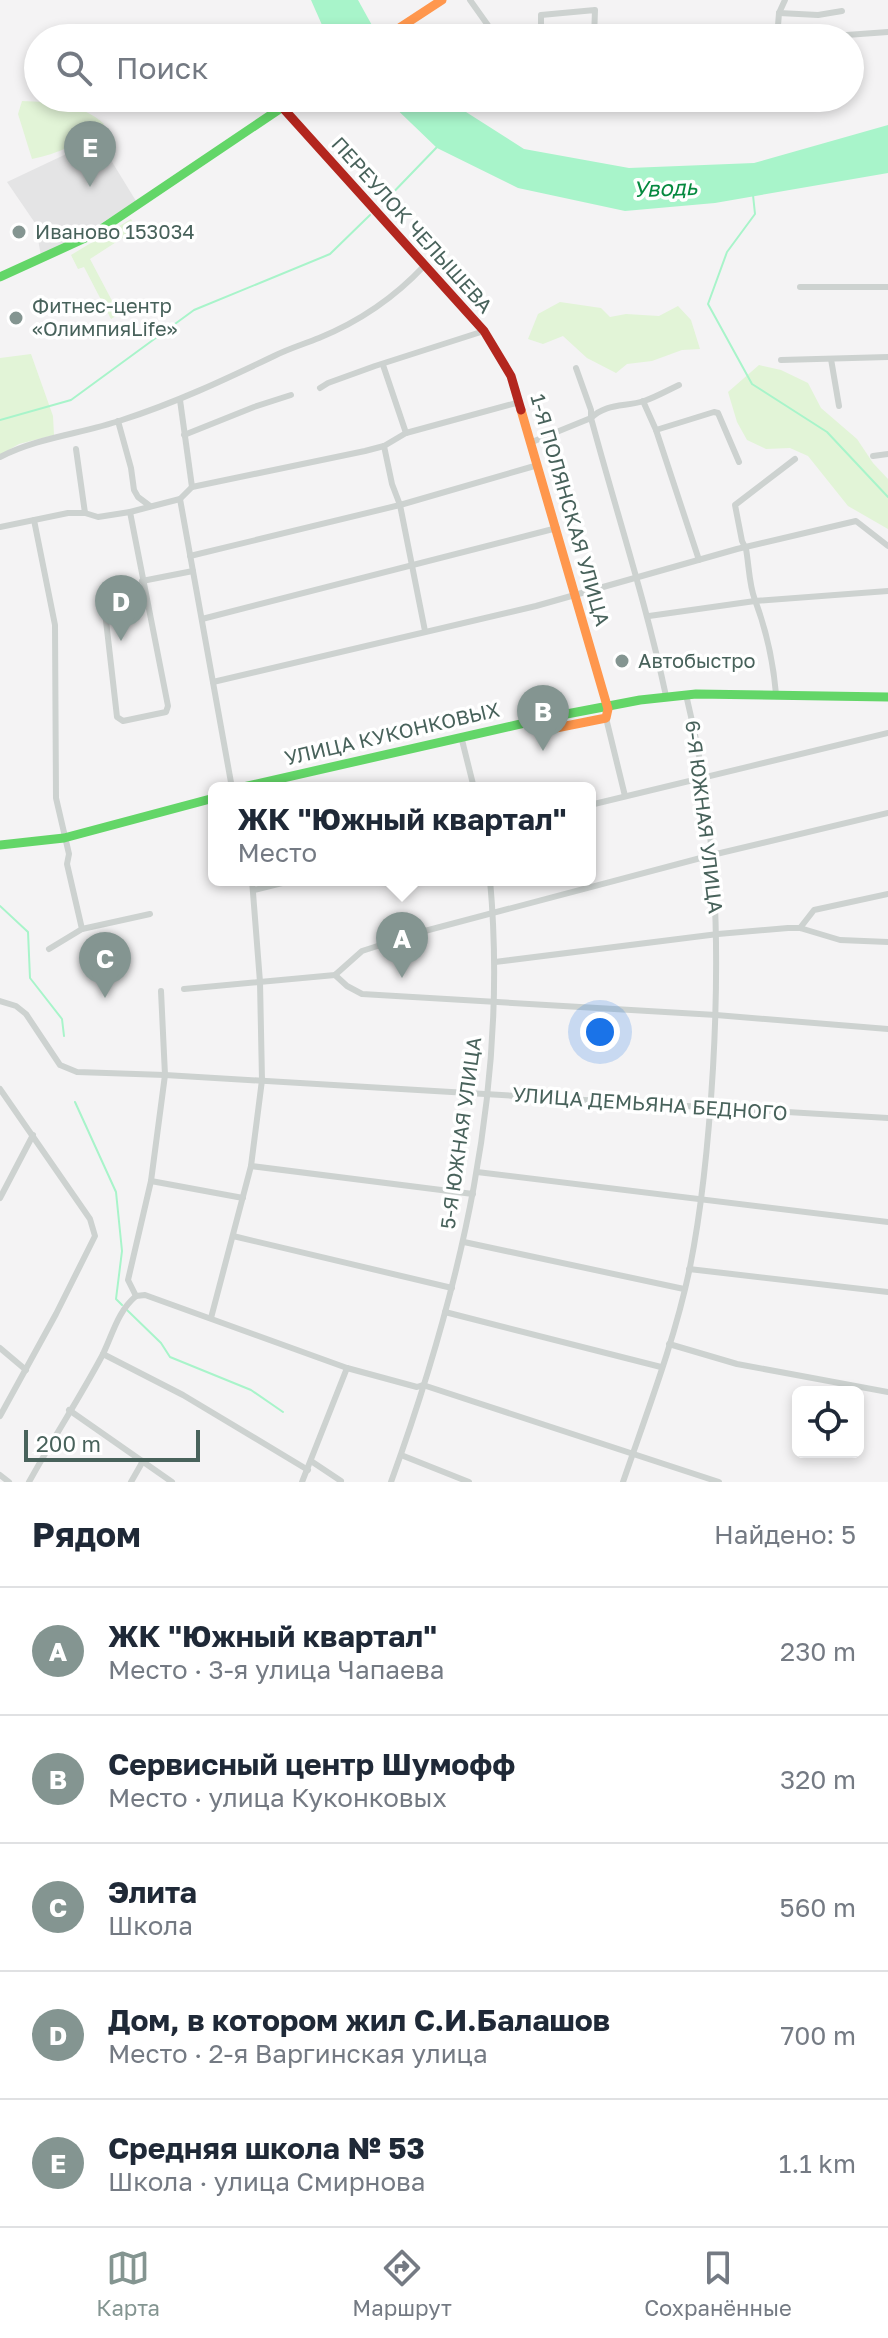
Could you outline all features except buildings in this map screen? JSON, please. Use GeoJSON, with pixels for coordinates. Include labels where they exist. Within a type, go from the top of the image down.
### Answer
{"type":"FeatureCollection","features":[{"type":"Feature","properties":{"kind":"main road"},"geometry":{"type":"LineString","coordinates":[[405,24],[442,0]]}},
{"type":"Feature","properties":{"kind":"main road"},"geometry":{"type":"LineString","coordinates":[[0,277],[94,234],[275,112]]}},
{"type":"Feature","properties":{"kind":"main road","name":"ПЕРЕУЛОК ЧЕЛЫШЕВА"},"geometry":{"type":"LineString","coordinates":[[286,112],[484,331]]}},
{"type":"Feature","properties":{"kind":"main road","name":"1-Я ПОЛЯНСКАЯ УЛИЦА"},"geometry":{"type":"LineString","coordinates":[[484,331],[503,360],[520,402],[607,711]]}},
{"type":"Feature","properties":{"kind":"main road","name":"УЛИЦА КУКОНКОВЫХ"},"geometry":{"type":"LineString","coordinates":[[281,782],[462,739],[607,711],[666,696],[776,694],[888,699]]}},
{"type":"Feature","properties":{"kind":"main road","name":"УЛИЦА КУКОНКОВЫХ"},"geometry":{"type":"LineString","coordinates":[[266,782],[462,739],[687,699],[888,699]]}},
{"type":"Feature","properties":{"kind":"main road"},"geometry":{"type":"LineString","coordinates":[[3,845],[64,838],[208,798]]}},
{"type":"Feature","properties":{"kind":"street"},"geometry":{"type":"LineString","coordinates":[[470,0],[487,24]]}},
{"type":"Feature","properties":{"kind":"street"},"geometry":{"type":"LineString","coordinates":[[778,24],[785,0]]}},
{"type":"Feature","properties":{"kind":"street"},"geometry":{"type":"LineString","coordinates":[[541,24],[541,15],[595,10],[594,24]]}},
{"type":"Feature","properties":{"kind":"street"},"geometry":{"type":"LineString","coordinates":[[779,13],[818,15],[842,11]]}},
{"type":"Feature","properties":{"kind":"street"},"geometry":{"type":"LineString","coordinates":[[864,34],[888,32]]}},
{"type":"Feature","properties":{"kind":"street"},"geometry":{"type":"LineString","coordinates":[[0,457],[36,442],[118,421],[180,400],[361,318],[424,266]]}},
{"type":"Feature","properties":{"kind":"street"},"geometry":{"type":"LineString","coordinates":[[800,287],[888,287]]}},
{"type":"Feature","properties":{"kind":"street"},"geometry":{"type":"LineString","coordinates":[[320,388],[484,331]]}},
{"type":"Feature","properties":{"kind":"street"},"geometry":{"type":"LineString","coordinates":[[781,360],[888,357]]}},
{"type":"Feature","properties":{"kind":"street"},"geometry":{"type":"LineString","coordinates":[[831,359],[839,406]]}},
{"type":"Feature","properties":{"kind":"street"},"geometry":{"type":"LineString","coordinates":[[383,365],[406,433]]}},
{"type":"Feature","properties":{"kind":"street"},"geometry":{"type":"LineString","coordinates":[[576,368],[591,410],[635,578],[649,616],[666,696]]}},
{"type":"Feature","properties":{"kind":"street"},"geometry":{"type":"LineString","coordinates":[[532,442],[591,418],[597,412],[618,404],[643,401],[679,385]]}},
{"type":"Feature","properties":{"kind":"street"},"geometry":{"type":"LineString","coordinates":[[184,435],[291,395]]}},
{"type":"Feature","properties":{"kind":"street"},"geometry":{"type":"LineString","coordinates":[[180,400],[192,487]]}},
{"type":"Feature","properties":{"kind":"street"},"geometry":{"type":"LineString","coordinates":[[643,401],[656,430],[699,560]]}},
{"type":"Feature","properties":{"kind":"street"},"geometry":{"type":"LineString","coordinates":[[0,527],[68,513],[98,517],[130,512],[180,499],[192,487],[384,446],[406,433],[520,402]]}},
{"type":"Feature","properties":{"kind":"street"},"geometry":{"type":"LineString","coordinates":[[656,430],[718,413],[739,462]]}},
{"type":"Feature","properties":{"kind":"street"},"geometry":{"type":"LineString","coordinates":[[118,421],[134,490],[150,506]]}},
{"type":"Feature","properties":{"kind":"street"},"geometry":{"type":"LineString","coordinates":[[384,446],[400,505],[425,631]]}},
{"type":"Feature","properties":{"kind":"street"},"geometry":{"type":"LineString","coordinates":[[76,449],[85,513]]}},
{"type":"Feature","properties":{"kind":"street"},"geometry":{"type":"LineString","coordinates":[[873,456],[888,454]]}},
{"type":"Feature","properties":{"kind":"street"},"geometry":{"type":"LineString","coordinates":[[776,694],[771,650],[755,601],[735,505],[795,459]]}},
{"type":"Feature","properties":{"kind":"street"},"geometry":{"type":"LineString","coordinates":[[190,556],[400,505],[538,465]]}},
{"type":"Feature","properties":{"kind":"street"},"geometry":{"type":"LineString","coordinates":[[180,499],[231,782]]}},
{"type":"Feature","properties":{"kind":"street"},"geometry":{"type":"LineString","coordinates":[[104,603],[117,717],[123,721],[166,712],[168,706],[130,512]]}},
{"type":"Feature","properties":{"kind":"street"},"geometry":{"type":"LineString","coordinates":[[34,520],[55,625],[56,798],[82,929]]}},
{"type":"Feature","properties":{"kind":"street"},"geometry":{"type":"LineString","coordinates":[[213,682],[576,595],[699,560],[856,521],[888,546]]}},
{"type":"Feature","properties":{"kind":"street"},"geometry":{"type":"LineString","coordinates":[[202,619],[557,528]]}},
{"type":"Feature","properties":{"kind":"street"},"geometry":{"type":"LineString","coordinates":[[142,581],[193,571]]}},
{"type":"Feature","properties":{"kind":"street"},"geometry":{"type":"LineString","coordinates":[[649,616],[755,601],[888,591]]}},
{"type":"Feature","properties":{"kind":"street","name":"6-Я ЮЖНАЯ УЛИЦА"},"geometry":{"type":"LineString","coordinates":[[623,1482],[669,1344],[689,1269],[701,1201],[711,1106],[718,934],[702,777],[687,699]]}},
{"type":"Feature","properties":{"kind":"street"},"geometry":{"type":"LineString","coordinates":[[607,711],[625,796]]}},
{"type":"Feature","properties":{"kind":"street"},"geometry":{"type":"LineString","coordinates":[[596,803],[888,733]]}},
{"type":"Feature","properties":{"kind":"street"},"geometry":{"type":"LineString","coordinates":[[462,739],[473,782]]}},
{"type":"Feature","properties":{"kind":"street"},"geometry":{"type":"LineString","coordinates":[[596,886],[888,813]]}},
{"type":"Feature","properties":{"kind":"street"},"geometry":{"type":"LineString","coordinates":[[211,1318],[251,1166],[262,1080],[260,982],[253,886]]}},
{"type":"Feature","properties":{"kind":"street"},"geometry":{"type":"LineString","coordinates":[[254,890],[270,886]]}},
{"type":"Feature","properties":{"kind":"street","name":"5-Я ЮЖНАЯ УЛИЦА"},"geometry":{"type":"LineString","coordinates":[[391,1482],[452,1288],[477,1172],[489,1094],[495,1003],[491,886]]}},
{"type":"Feature","properties":{"kind":"street"},"geometry":{"type":"LineString","coordinates":[[184,989],[335,975],[362,951],[595,886]]}},
{"type":"Feature","properties":{"kind":"street"},"geometry":{"type":"LineString","coordinates":[[800,928],[814,910],[888,894]]}},
{"type":"Feature","properties":{"kind":"street"},"geometry":{"type":"LineString","coordinates":[[49,949],[82,929],[150,914]]}},
{"type":"Feature","properties":{"kind":"street"},"geometry":{"type":"LineString","coordinates":[[495,962],[718,934],[800,928],[840,940],[888,942]]}},
{"type":"Feature","properties":{"kind":"street"},"geometry":{"type":"LineString","coordinates":[[335,975],[362,994],[716,1015],[888,1029]]}},
{"type":"Feature","properties":{"kind":"street"},"geometry":{"type":"LineString","coordinates":[[136,1296],[128,1280],[151,1181],[165,1075],[161,991]]}},
{"type":"Feature","properties":{"kind":"street","name":"УЛИЦА ДЕМЬЯНА БЕДНОГО"},"geometry":{"type":"LineString","coordinates":[[0,1001],[16,1006],[26,1014],[55,1060],[77,1072],[262,1080],[888,1118]]}},
{"type":"Feature","properties":{"kind":"street"},"geometry":{"type":"LineString","coordinates":[[0,1089],[94,1228],[92,1245],[0,1416]]}},
{"type":"Feature","properties":{"kind":"street"},"geometry":{"type":"LineString","coordinates":[[0,1198],[33,1135]]}},
{"type":"Feature","properties":{"kind":"street"},"geometry":{"type":"LineString","coordinates":[[251,1166],[473,1194]]}},
{"type":"Feature","properties":{"kind":"street"},"geometry":{"type":"LineString","coordinates":[[477,1172],[888,1222]]}},
{"type":"Feature","properties":{"kind":"street"},"geometry":{"type":"LineString","coordinates":[[151,1181],[243,1198]]}},
{"type":"Feature","properties":{"kind":"street"},"geometry":{"type":"LineString","coordinates":[[233,1236],[452,1288]]}},
{"type":"Feature","properties":{"kind":"street"},"geometry":{"type":"LineString","coordinates":[[464,1242],[684,1289]]}},
{"type":"Feature","properties":{"kind":"street"},"geometry":{"type":"LineString","coordinates":[[689,1269],[888,1292]]}},
{"type":"Feature","properties":{"kind":"street"},"geometry":{"type":"LineString","coordinates":[[29,1482],[103,1354],[116,1321],[128,1303],[136,1296],[145,1295],[347,1368],[417,1387],[423,1385],[719,1482]]}},
{"type":"Feature","properties":{"kind":"street"},"geometry":{"type":"LineString","coordinates":[[445,1312],[661,1367]]}},
{"type":"Feature","properties":{"kind":"street"},"geometry":{"type":"LineString","coordinates":[[669,1344],[737,1364],[888,1392]]}},
{"type":"Feature","properties":{"kind":"street"},"geometry":{"type":"LineString","coordinates":[[0,1348],[26,1370]]}},
{"type":"Feature","properties":{"kind":"street"},"geometry":{"type":"LineString","coordinates":[[103,1354],[195,1402],[308,1470]]}},
{"type":"Feature","properties":{"kind":"street"},"geometry":{"type":"LineString","coordinates":[[302,1482],[347,1368]]}},
{"type":"Feature","properties":{"kind":"street"},"geometry":{"type":"LineString","coordinates":[[69,1410],[172,1482]]}},
{"type":"Feature","properties":{"kind":"street"},"geometry":{"type":"LineString","coordinates":[[401,1455],[469,1482]]}},
{"type":"Feature","properties":{"kind":"street"},"geometry":{"type":"LineString","coordinates":[[131,1482],[143,1461]]}},
{"type":"Feature","properties":{"kind":"street"},"geometry":{"type":"LineString","coordinates":[[311,1461],[341,1481]]}},
{"type":"Feature","properties":{"kind":"street"},"geometry":{"type":"LineString","coordinates":[[0,1475],[9,1482]]}},
{"type":"Feature","properties":{"kind":"shaded area"},"geometry":{"type":"Polygon","coordinates":[[[24,101],[24,112],[86,112],[104,124],[70,146],[32,159],[18,114],[24,101]]]}},
{"type":"Feature","properties":{"kind":"shaded area"},"geometry":{"type":"Polygon","coordinates":[[[98,139],[136,201],[80,237],[41,256],[35,223],[7,182],[98,139]]]}},
{"type":"Feature","properties":{"kind":"shaded area"},"geometry":{"type":"Polygon","coordinates":[[[131,219],[135,226],[127,235],[90,259],[119,314],[111,319],[84,267],[78,269],[71,255],[131,219]]]}},
{"type":"Feature","properties":{"kind":"shaded area"},"geometry":{"type":"Polygon","coordinates":[[[560,302],[601,308],[610,317],[626,314],[659,316],[678,306],[691,320],[700,349],[682,350],[652,361],[627,364],[616,373],[587,358],[563,336],[543,344],[528,339],[538,314],[560,302]]]}},
{"type":"Feature","properties":{"kind":"shaded area"},"geometry":{"type":"Polygon","coordinates":[[[31,354],[53,416],[54,435],[19,444],[0,455],[0,358],[31,354]]]}},
{"type":"Feature","properties":{"kind":"shaded area"},"geometry":{"type":"Polygon","coordinates":[[[759,365],[781,370],[808,383],[821,408],[857,439],[888,479],[888,529],[848,506],[808,456],[790,448],[766,449],[747,440],[737,422],[728,392],[759,365]]]}},
{"type":"Feature","properties":{"kind":"water"},"geometry":{"type":"Polygon","coordinates":[[[311,0],[358,0],[371,24],[322,24],[311,0]]]}},
{"type":"Feature","properties":{"kind":"water","name":"Уводь"},"geometry":{"type":"Polygon","coordinates":[[[400,112],[466,112],[524,149],[629,168],[754,163],[888,125],[888,173],[715,203],[625,211],[518,188],[437,148],[400,112]]]}},
{"type":"Feature","properties":{"kind":"waterway"},"geometry":{"type":"LineString","coordinates":[[383,203],[438,146]]}},
{"type":"Feature","properties":{"kind":"waterway"},"geometry":{"type":"LineString","coordinates":[[753,195],[755,214],[727,252],[708,304],[752,384],[827,432],[888,497]]}},
{"type":"Feature","properties":{"kind":"waterway"},"geometry":{"type":"LineString","coordinates":[[0,420],[71,400],[194,310],[330,254],[370,215]]}},
{"type":"Feature","properties":{"kind":"waterway"},"geometry":{"type":"LineString","coordinates":[[0,906],[28,932],[30,978],[62,1019],[64,1036]]}},
{"type":"Feature","properties":{"kind":"waterway"},"geometry":{"type":"LineString","coordinates":[[75,1102],[116,1192],[122,1251],[116,1299],[122,1305]]}},
{"type":"Feature","properties":{"kind":"waterway"},"geometry":{"type":"LineString","coordinates":[[127,1310],[161,1343],[170,1357],[251,1390],[283,1412]]}},
{"type":"Feature","properties":{"kind":"traffic: fast"},"geometry":{"type":"LineString","coordinates":[[0,277],[94,234],[275,112]]}},
{"type":"Feature","properties":{"kind":"traffic: fast"},"geometry":{"type":"LineString","coordinates":[[265,782],[551,717],[640,700],[696,694],[888,697]]}},
{"type":"Feature","properties":{"kind":"traffic: fast"},"geometry":{"type":"LineString","coordinates":[[0,845],[64,838],[208,800]]}},
{"type":"Feature","properties":{"kind":"traffic: slow"},"geometry":{"type":"LineString","coordinates":[[405,24],[442,0]]}},
{"type":"Feature","properties":{"kind":"traffic: slow"},"geometry":{"type":"LineString","coordinates":[[521,410],[608,709],[606,718],[546,730],[534,725]]}},
{"type":"Feature","properties":{"kind":"traffic: jam"},"geometry":{"type":"LineString","coordinates":[[287,112],[484,331],[511,376],[521,410]]}},
{"type":"Feature","properties":{"kind":"place","name":"Средняя школа № 53"},"geometry":{"type":"Point","coordinates":[90,187]}},
{"type":"Feature","properties":{"kind":"place","name":"Иваново 153034"},"geometry":{"type":"Point","coordinates":[19,232]}},
{"type":"Feature","properties":{"kind":"place","name":"Фитнес-центр «ОлимпияLife»"},"geometry":{"type":"Point","coordinates":[16,318]}},
{"type":"Feature","properties":{"kind":"place","name":"Дом, в котором жил С.И.Балашов"},"geometry":{"type":"Point","coordinates":[121,641]}},
{"type":"Feature","properties":{"kind":"place","name":"Автобыстро"},"geometry":{"type":"Point","coordinates":[622,661]}},
{"type":"Feature","properties":{"kind":"place","name":"Сервисный центр Шумофф"},"geometry":{"type":"Point","coordinates":[543,751]}},
{"type":"Feature","properties":{"kind":"place","name":"ЖК \"Южный квартал\""},"geometry":{"type":"Point","coordinates":[402,978]}},
{"type":"Feature","properties":{"kind":"place","name":"Элита"},"geometry":{"type":"Point","coordinates":[105,998]}}]}
